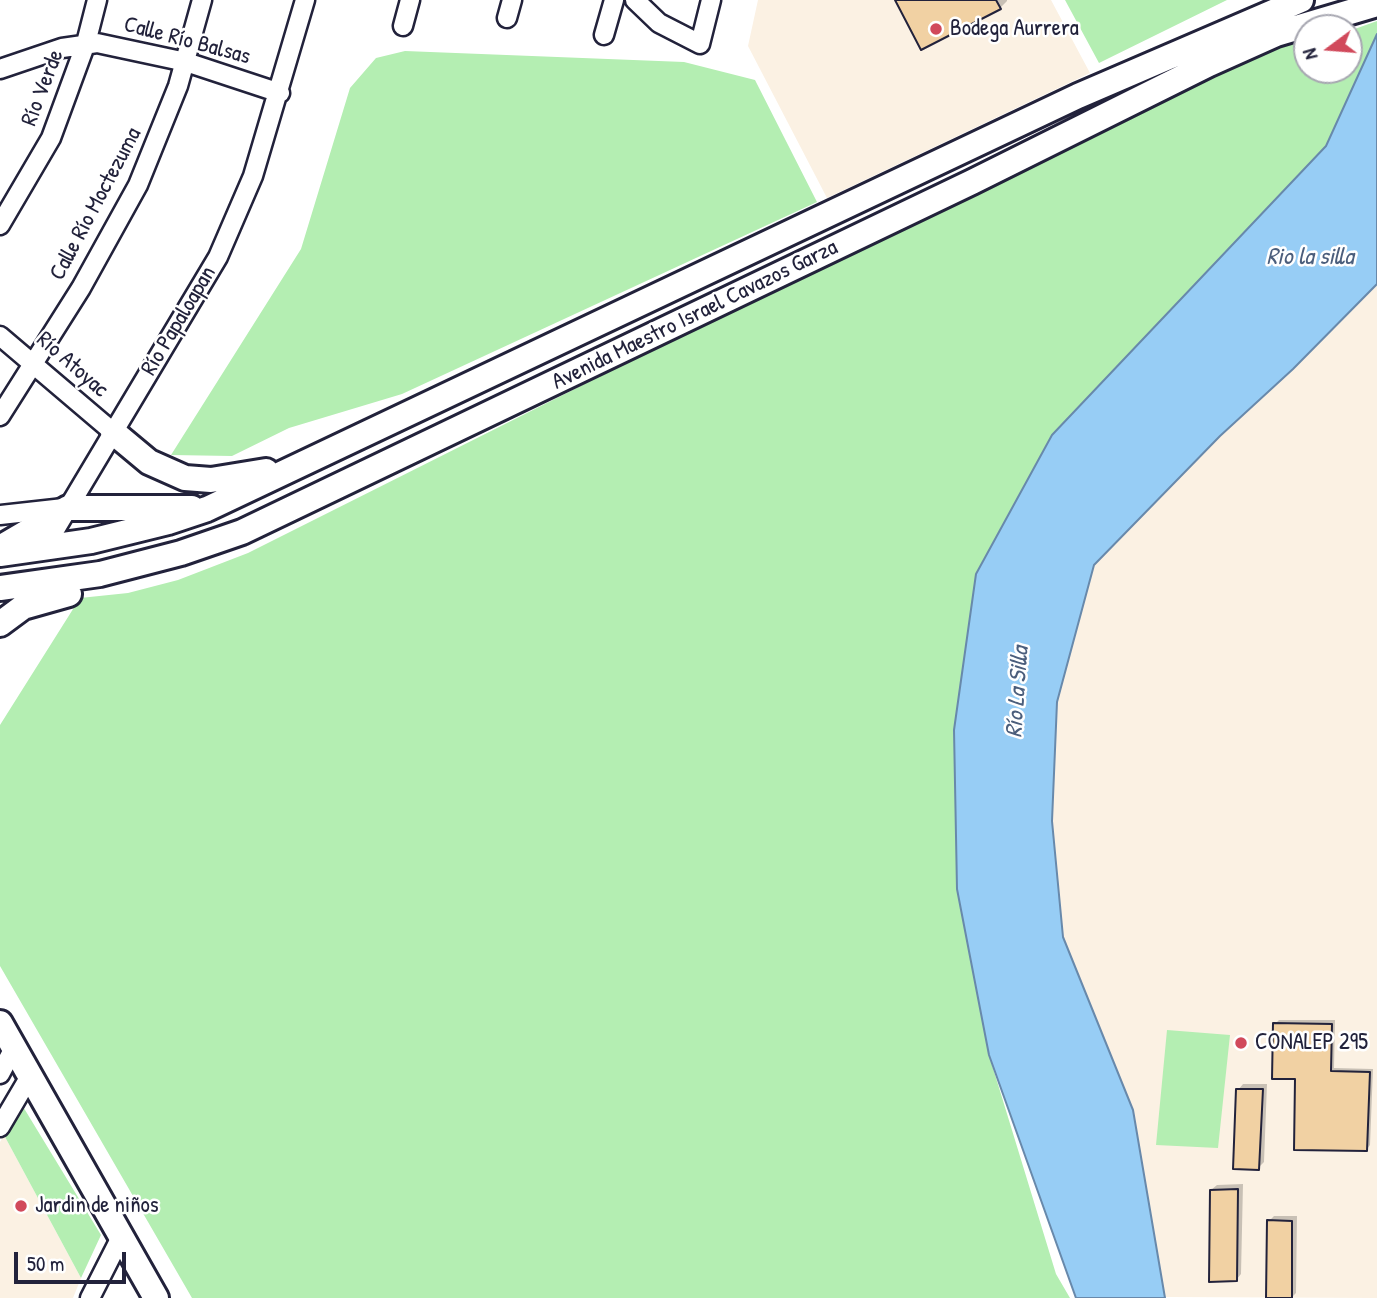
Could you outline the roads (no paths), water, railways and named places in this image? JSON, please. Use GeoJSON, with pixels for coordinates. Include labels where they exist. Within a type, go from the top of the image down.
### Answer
{"type":"FeatureCollection","features":[{"type":"Feature","properties":{"kind":"main road","name":"Avenida Maestro Israel Cavazos Garza"},"geometry":{"type":"LineString","coordinates":[[0,554],[43,550],[134,531],[207,509],[1132,72],[1301,0]]}},
{"type":"Feature","properties":{"kind":"main road","name":"Avenida Maestro Israel Cavazos Garza"},"geometry":{"type":"LineString","coordinates":[[10,588],[100,574],[180,553],[242,532],[1259,41],[1377,4]]}},
{"type":"Feature","properties":{"kind":"main road"},"geometry":{"type":"LineString","coordinates":[[1107,116],[1133,89],[1132,72]]}},
{"type":"Feature","properties":{"kind":"main road"},"geometry":{"type":"LineString","coordinates":[[614,354],[610,344],[617,329],[648,310],[658,297]]}},
{"type":"Feature","properties":{"kind":"main road"},"geometry":{"type":"LineString","coordinates":[[113,432],[160,469],[185,478],[227,479],[302,466]]}},
{"type":"Feature","properties":{"kind":"main road"},"geometry":{"type":"LineString","coordinates":[[0,548],[68,508],[207,509]]}},
{"type":"Feature","properties":{"kind":"main road","name":"Río Papaloapan"},"geometry":{"type":"LineString","coordinates":[[0,621],[10,588],[43,550]]}},
{"type":"Feature","properties":{"kind":"main road"},"geometry":{"type":"LineString","coordinates":[[0,621],[23,607],[79,589],[100,574]]}},
{"type":"Feature","properties":{"kind":"main road"},"geometry":{"type":"LineString","coordinates":[[0,1023],[156,1298]]}},
{"type":"Feature","properties":{"kind":"street","name":"Río Verde"},"geometry":{"type":"LineString","coordinates":[[0,225],[51,138],[86,43],[97,0]]}},
{"type":"Feature","properties":{"kind":"street","name":"Calle Río Moctezuma"},"geometry":{"type":"LineString","coordinates":[[0,416],[81,288],[138,185],[156,146],[186,62],[202,0]]}},
{"type":"Feature","properties":{"kind":"street","name":"Río Papaloapan"},"geometry":{"type":"LineString","coordinates":[[43,550],[218,257],[253,176],[305,0]]}},
{"type":"Feature","properties":{"kind":"street"},"geometry":{"type":"LineString","coordinates":[[403,26],[410,0]]}},
{"type":"Feature","properties":{"kind":"street"},"geometry":{"type":"LineString","coordinates":[[507,18],[512,0]]}},
{"type":"Feature","properties":{"kind":"street"},"geometry":{"type":"LineString","coordinates":[[604,35],[614,0]]}},
{"type":"Feature","properties":{"kind":"street"},"geometry":{"type":"LineString","coordinates":[[635,0],[659,23],[700,44],[711,0]]}},
{"type":"Feature","properties":{"kind":"street","name":"Calle Río Balsas"},"geometry":{"type":"LineString","coordinates":[[0,69],[86,43],[186,62],[279,93]]}},
{"type":"Feature","properties":{"kind":"street","name":"Río Atoyac"},"geometry":{"type":"LineString","coordinates":[[0,336],[113,432]]}},
{"type":"Feature","properties":{"kind":"street"},"geometry":{"type":"LineString","coordinates":[[0,515],[68,508]]}},
{"type":"Feature","properties":{"kind":"street"},"geometry":{"type":"LineString","coordinates":[[0,1074],[14,1048]]}},
{"type":"Feature","properties":{"kind":"street"},"geometry":{"type":"LineString","coordinates":[[0,1127],[30,1076]]}},
{"type":"Feature","properties":{"kind":"street"},"geometry":{"type":"LineString","coordinates":[[90,1298],[121,1237]]}},
{"type":"Feature","properties":{"kind":"water","name":"Rio la silla"},"geometry":{"type":"Polygon","coordinates":[[[1377,34],[1377,284],[1293,369],[1220,436],[1094,565],[1057,702],[1052,821],[1063,937],[1133,1110],[1165,1298],[1076,1298],[989,1055],[957,889],[954,730],[976,574],[1052,435],[1326,146],[1354,84],[1363,84],[1363,65],[1377,34]]]}},
{"type":"Feature","properties":{"kind":"place","name":"Bodega Aurrera"},"geometry":{"type":"Point","coordinates":[936,29]}},
{"type":"Feature","properties":{"kind":"place","name":"CONALEP 295"},"geometry":{"type":"Point","coordinates":[1241,1043]}},
{"type":"Feature","properties":{"kind":"place","name":"Jardin de niños"},"geometry":{"type":"Point","coordinates":[21,1206]}},
{"type":"Feature","properties":{"kind":"water label","name":"Río La Silla"},"geometry":{"type":"Point","coordinates":[1018,692]}}]}
